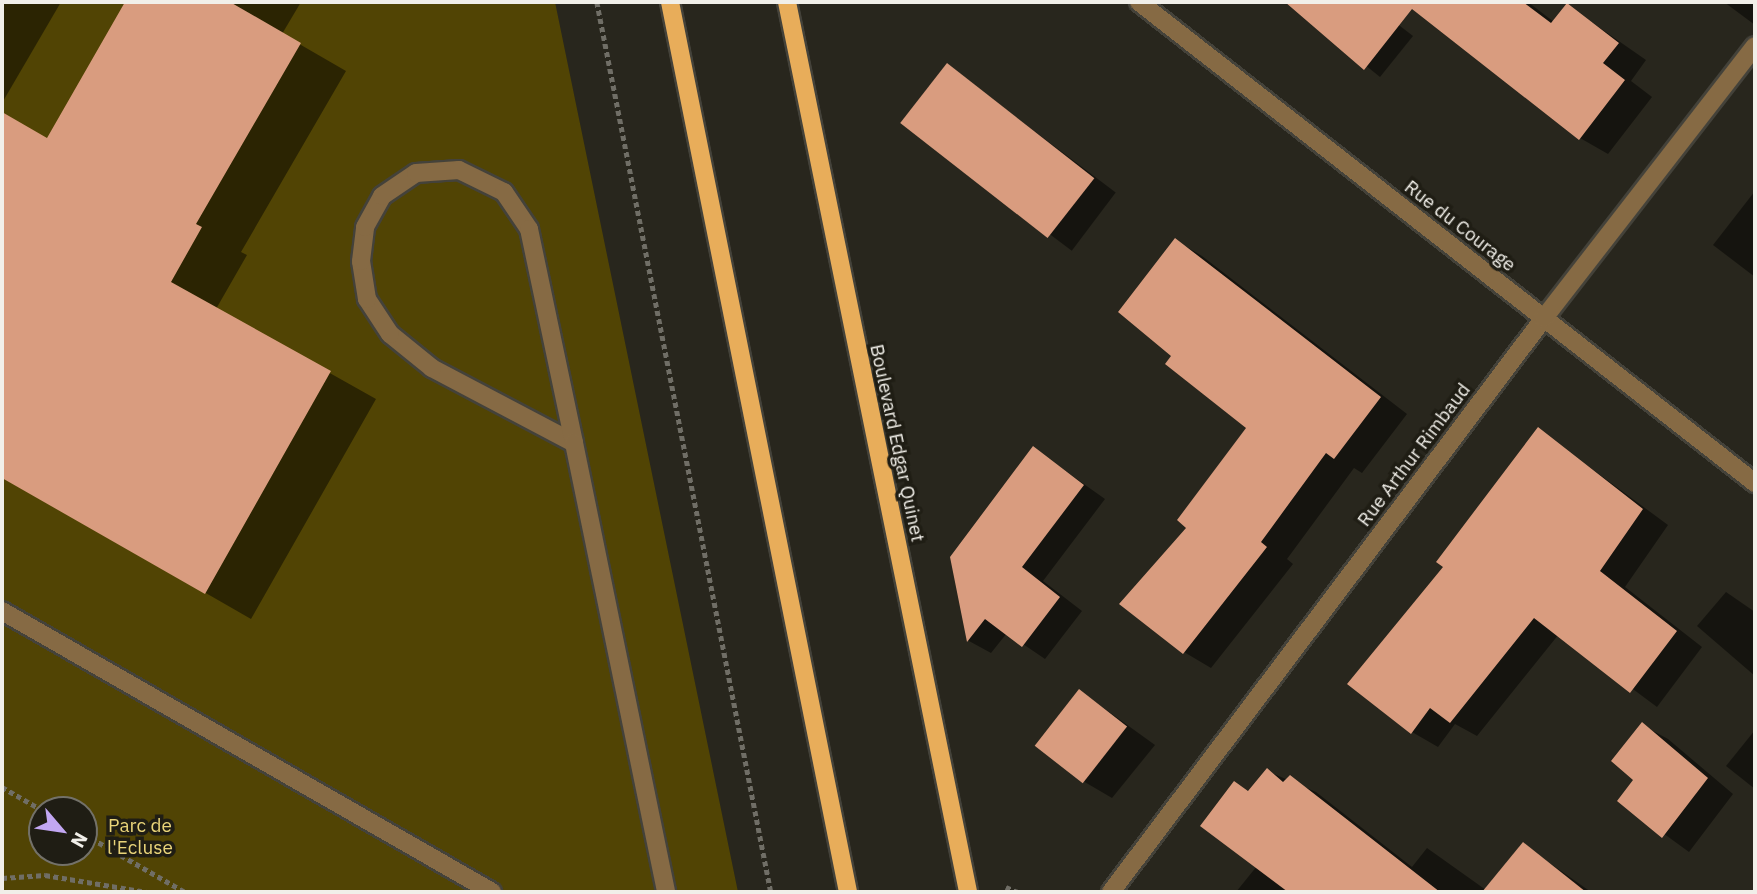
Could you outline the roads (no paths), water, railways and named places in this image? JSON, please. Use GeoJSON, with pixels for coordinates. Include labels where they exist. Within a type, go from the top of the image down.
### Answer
{"type":"FeatureCollection","features":[{"type":"Feature","properties":{"kind":"main road"},"geometry":{"type":"LineString","coordinates":[[670,2],[848,892]]}},
{"type":"Feature","properties":{"kind":"main road","name":"Boulevard Edgar Quinet"},"geometry":{"type":"LineString","coordinates":[[788,2],[968,892]]}},
{"type":"Feature","properties":{"kind":"street","name":"Rue du Courage"},"geometry":{"type":"LineString","coordinates":[[1139,2],[1755,483]]}},
{"type":"Feature","properties":{"kind":"street","name":"Rue Arthur Rimbaud"},"geometry":{"type":"LineString","coordinates":[[1111,892],[1544,318],[1755,46]]}},
{"type":"Feature","properties":{"kind":"street"},"geometry":{"type":"LineString","coordinates":[[574,443],[432,368],[390,334],[367,299],[361,261],[365,227],[382,196],[416,173],[459,170],[504,192],[529,229],[574,443],[666,892]]}},
{"type":"Feature","properties":{"kind":"street"},"geometry":{"type":"LineString","coordinates":[[2,611],[492,892]]}},
{"type":"Feature","properties":{"kind":"park label","name":"Parc de l'Ecluse"},"geometry":{"type":"Point","coordinates":[140,837]}}]}
